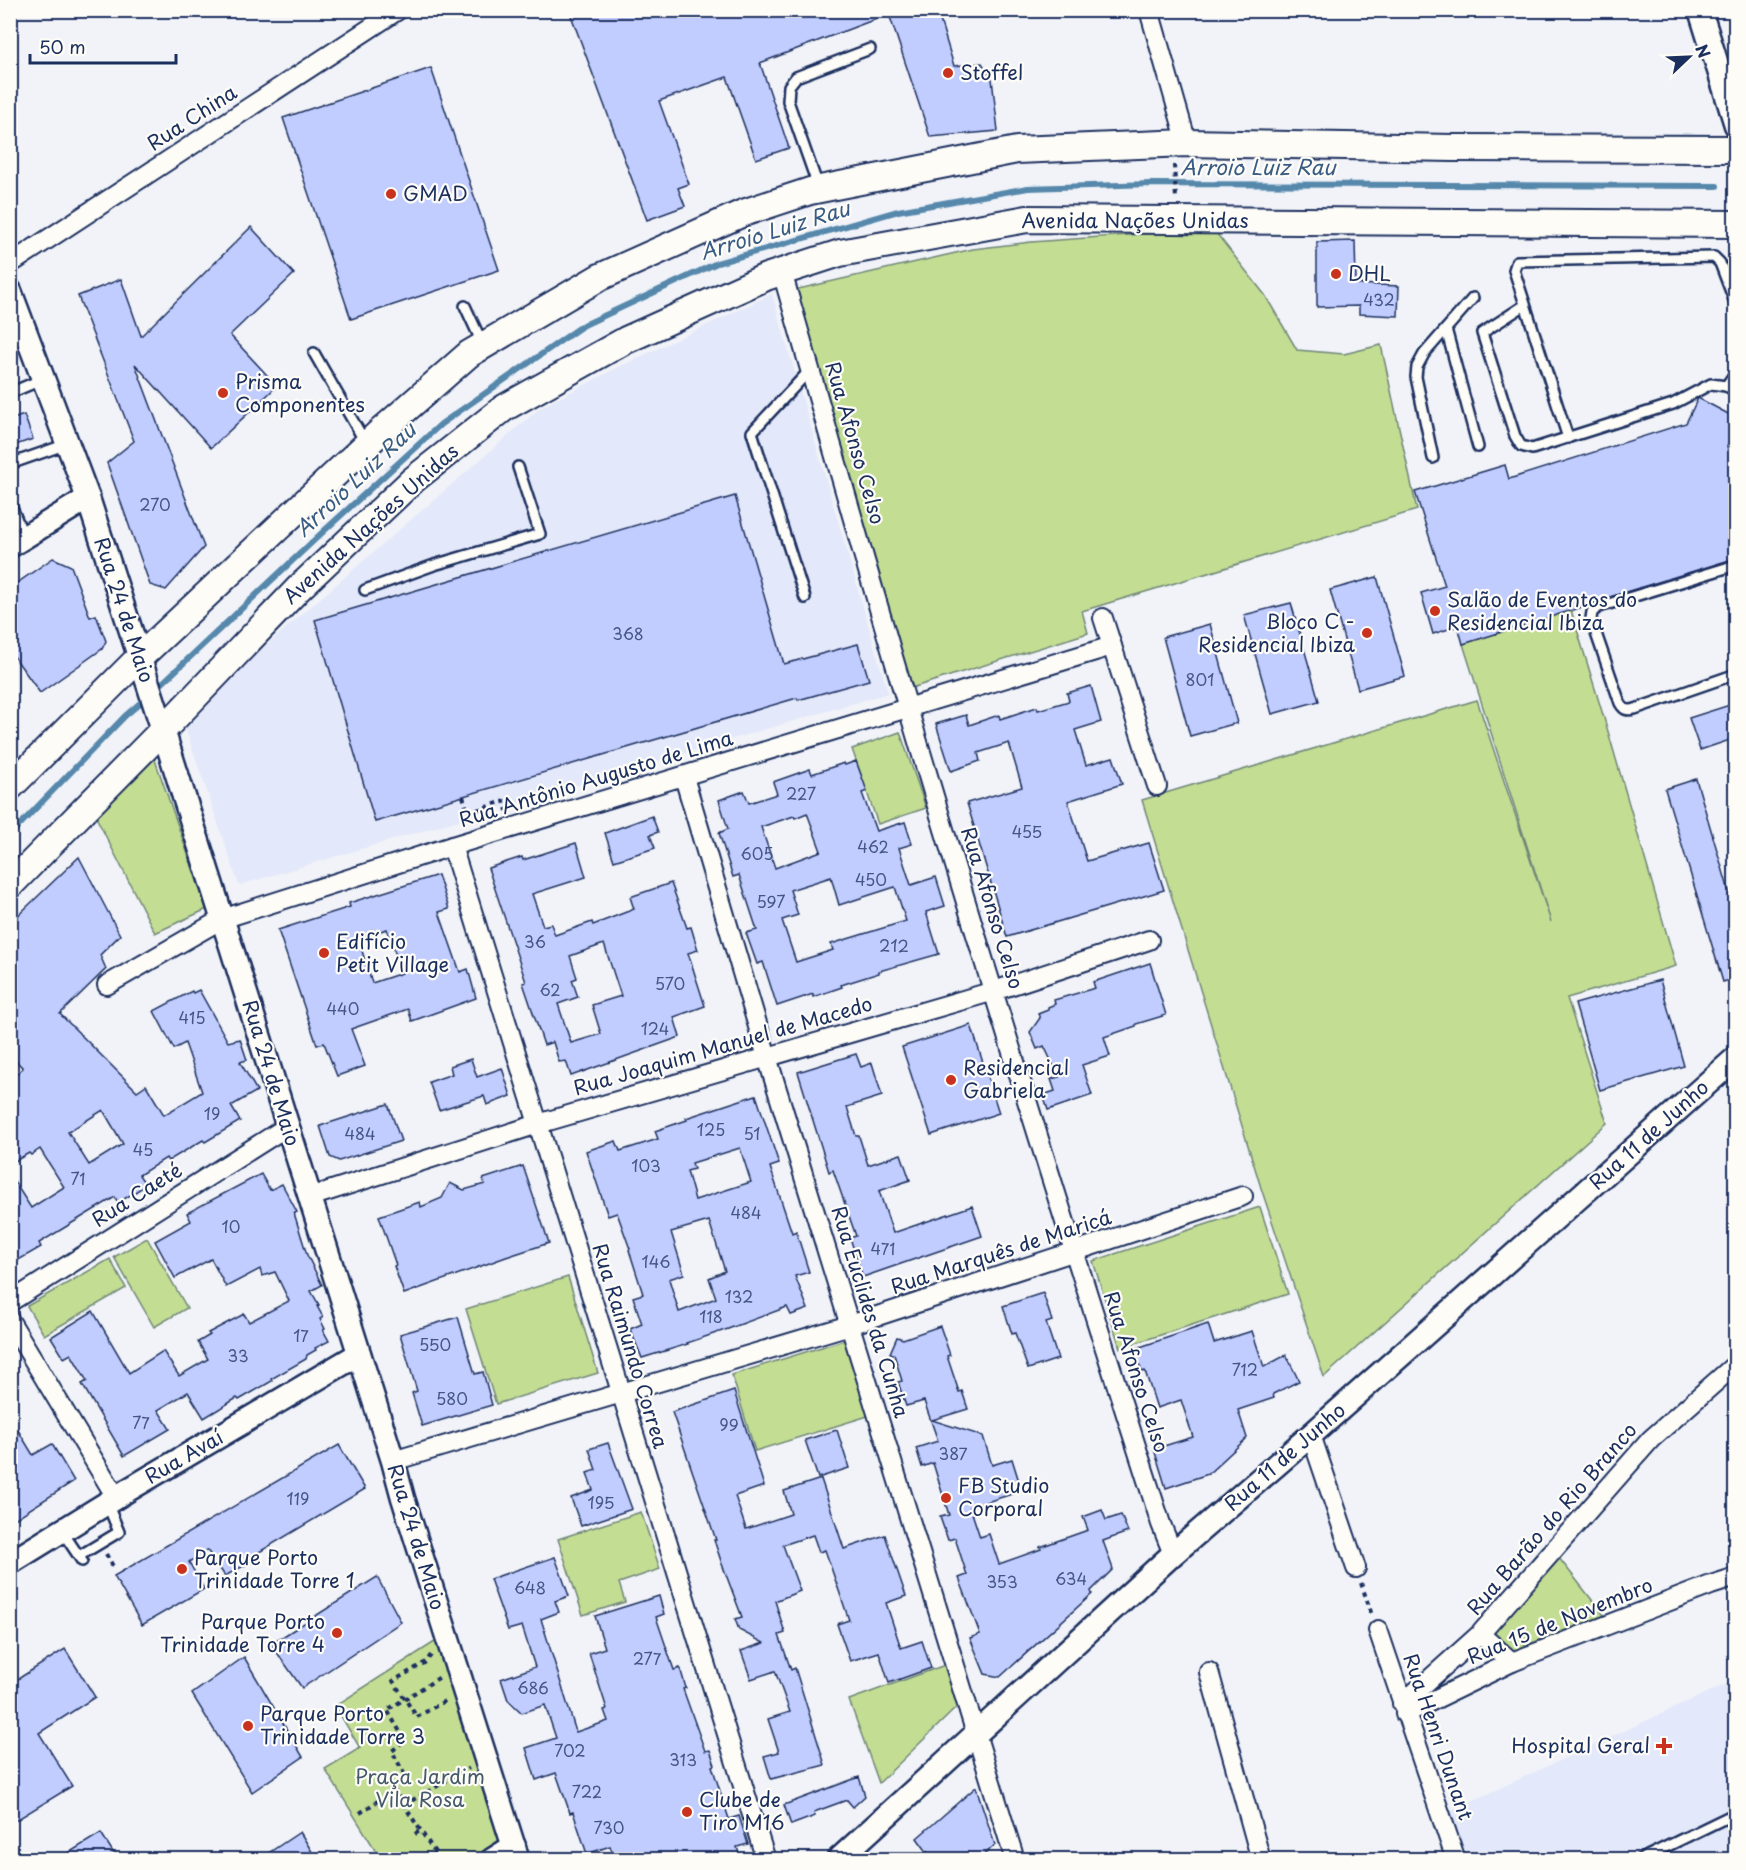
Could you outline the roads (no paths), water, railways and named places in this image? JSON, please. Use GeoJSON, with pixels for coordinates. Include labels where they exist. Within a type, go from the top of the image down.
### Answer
{"type":"FeatureCollection","features":[{"type":"Feature","properties":{"kind":"main road"},"geometry":{"type":"LineString","coordinates":[[10,787],[139,658],[366,445],[469,354],[600,277],[743,213],[819,189],[1017,150],[1187,143],[1464,148],[1736,149]]}},
{"type":"Feature","properties":{"kind":"main road","name":"Avenida Nações Unidas"},"geometry":{"type":"LineString","coordinates":[[10,885],[316,571],[413,480],[504,408],[626,340],[766,277],[840,253],[1028,219],[1736,224]]}},
{"type":"Feature","properties":{"kind":"street","name":"Rua China"},"geometry":{"type":"LineString","coordinates":[[10,264],[398,10]]}},
{"type":"Feature","properties":{"kind":"street"},"geometry":{"type":"LineString","coordinates":[[1149,10],[1187,143]]}},
{"type":"Feature","properties":{"kind":"street"},"geometry":{"type":"LineString","coordinates":[[1700,10],[1736,124]]}},
{"type":"Feature","properties":{"kind":"street","name":"Rua Afonso Celso"},"geometry":{"type":"LineString","coordinates":[[782,272],[908,708],[994,991],[1074,1253],[1161,1524],[1173,1554]]}},
{"type":"Feature","properties":{"kind":"street","name":"Rua 24 de Maio"},"geometry":{"type":"LineString","coordinates":[[10,291],[88,498],[516,1853]]}},
{"type":"Feature","properties":{"kind":"street"},"geometry":{"type":"LineString","coordinates":[[17,542],[88,498]]}},
{"type":"Feature","properties":{"kind":"street"},"geometry":{"type":"LineString","coordinates":[[1103,618],[1157,786]]}},
{"type":"Feature","properties":{"kind":"street","name":"Rua Antônio Augusto de Lima"},"geometry":{"type":"LineString","coordinates":[[107,985],[222,919],[452,846],[1112,646]]}},
{"type":"Feature","properties":{"kind":"street","name":"Rua Euclides da Cunha"},"geometry":{"type":"LineString","coordinates":[[684,777],[767,1057],[1015,1860]]}},
{"type":"Feature","properties":{"kind":"street","name":"Rua Raimundo Correa"},"geometry":{"type":"LineString","coordinates":[[452,846],[766,1860]]}},
{"type":"Feature","properties":{"kind":"street","name":"Rua Joaquim Manuel de Macedo"},"geometry":{"type":"LineString","coordinates":[[310,1197],[538,1124],[994,991],[1149,940]]}},
{"type":"Feature","properties":{"kind":"street","name":"Rua 11 de Junho"},"geometry":{"type":"LineString","coordinates":[[838,1860],[1173,1554],[1311,1435],[1736,1058]]}},
{"type":"Feature","properties":{"kind":"street","name":"Rua Caeté"},"geometry":{"type":"LineString","coordinates":[[10,1302],[288,1126]]}},
{"type":"Feature","properties":{"kind":"street","name":"Rua Marquês de Maricá"},"geometry":{"type":"LineString","coordinates":[[393,1461],[850,1325],[1243,1196]]}},
{"type":"Feature","properties":{"kind":"street"},"geometry":{"type":"LineString","coordinates":[[10,1321],[111,1500]]}},
{"type":"Feature","properties":{"kind":"street","name":"Rua Avaí"},"geometry":{"type":"LineString","coordinates":[[10,1563],[111,1500],[359,1354]]}},
{"type":"Feature","properties":{"kind":"street","name":"Rua Barão do Rio Branco"},"geometry":{"type":"LineString","coordinates":[[1404,1709],[1480,1634],[1651,1439],[1736,1364]]}},
{"type":"Feature","properties":{"kind":"street"},"geometry":{"type":"LineString","coordinates":[[1311,1435],[1356,1568]]}},
{"type":"Feature","properties":{"kind":"street","name":"Rua 15 de Novembro"},"geometry":{"type":"LineString","coordinates":[[1404,1709],[1512,1662],[1736,1577]]}},
{"type":"Feature","properties":{"kind":"street","name":"Rua Henri Dunant"},"geometry":{"type":"LineString","coordinates":[[1378,1630],[1456,1860]]}},
{"type":"Feature","properties":{"kind":"street"},"geometry":{"type":"LineString","coordinates":[[1480,1634],[1512,1662]]}},
{"type":"Feature","properties":{"kind":"street"},"geometry":{"type":"LineString","coordinates":[[1209,1672],[1261,1860]]}},
{"type":"Feature","properties":{"kind":"street"},"geometry":{"type":"LineString","coordinates":[[492,1860],[516,1853]]}},
{"type":"Feature","properties":{"kind":"lane"},"geometry":{"type":"LineString","coordinates":[[819,189],[789,101],[789,86],[796,77],[870,49]]}},
{"type":"Feature","properties":{"kind":"lane"},"geometry":{"type":"LineString","coordinates":[[1568,438],[1514,270],[1515,264],[1520,260],[1714,257],[1720,263],[1736,305]]}},
{"type":"Feature","properties":{"kind":"lane"},"geometry":{"type":"LineString","coordinates":[[1433,458],[1416,377],[1417,367],[1420,360],[1473,298]]}},
{"type":"Feature","properties":{"kind":"lane"},"geometry":{"type":"LineString","coordinates":[[1524,305],[1482,333],[1515,436],[1521,446],[1532,449],[1673,404],[1711,384],[1726,386],[1736,392]]}},
{"type":"Feature","properties":{"kind":"lane"},"geometry":{"type":"LineString","coordinates":[[465,306],[483,345]]}},
{"type":"Feature","properties":{"kind":"lane"},"geometry":{"type":"LineString","coordinates":[[1446,329],[1478,447]]}},
{"type":"Feature","properties":{"kind":"lane"},"geometry":{"type":"LineString","coordinates":[[314,353],[366,445]]}},
{"type":"Feature","properties":{"kind":"lane"},"geometry":{"type":"LineString","coordinates":[[806,598],[752,432],[810,370]]}},
{"type":"Feature","properties":{"kind":"lane"},"geometry":{"type":"LineString","coordinates":[[1726,386],[1736,372]]}},
{"type":"Feature","properties":{"kind":"lane"},"geometry":{"type":"LineString","coordinates":[[10,393],[43,379]]}},
{"type":"Feature","properties":{"kind":"lane"},"geometry":{"type":"LineString","coordinates":[[10,464],[68,444]]}},
{"type":"Feature","properties":{"kind":"lane"},"geometry":{"type":"LineString","coordinates":[[365,590],[434,565],[540,534],[518,467]]}},
{"type":"Feature","properties":{"kind":"lane"},"geometry":{"type":"LineString","coordinates":[[10,503],[17,542]]}},
{"type":"Feature","properties":{"kind":"lane"},"geometry":{"type":"LineString","coordinates":[[1736,565],[1599,607],[1592,612],[1591,619],[1620,703],[1627,710],[1736,674]]}},
{"type":"Feature","properties":{"kind":"lane"},"geometry":{"type":"LineString","coordinates":[[62,1531],[81,1559],[119,1533],[111,1500]]}},
{"type":"Feature","properties":{"kind":"lane"},"geometry":{"type":"LineString","coordinates":[[1639,1860],[1736,1814]]}},
{"type":"Feature","properties":{"kind":"waterway","name":"Arroio Luiz Rau"},"geometry":{"type":"LineString","coordinates":[[155,690],[441,424],[582,326],[717,263],[898,211],[1028,188],[1151,184],[1717,186]]}},
{"type":"Feature","properties":{"kind":"waterway","name":"Arroio Luiz Rau"},"geometry":{"type":"LineString","coordinates":[[10,835],[125,716],[147,697]]}},
{"type":"Feature","properties":{"kind":"place","name":"Stoffel"},"geometry":{"type":"Point","coordinates":[948,73]}},
{"type":"Feature","properties":{"kind":"place","name":"GMAD"},"geometry":{"type":"Point","coordinates":[391,194]}},
{"type":"Feature","properties":{"kind":"place","name":"DHL"},"geometry":{"type":"Point","coordinates":[1336,274]}},
{"type":"Feature","properties":{"kind":"place","name":"Prisma Componentes"},"geometry":{"type":"Point","coordinates":[223,393]}},
{"type":"Feature","properties":{"kind":"place","name":"Salão de Eventos do Residencial Ibiza"},"geometry":{"type":"Point","coordinates":[1435,611]}},
{"type":"Feature","properties":{"kind":"place","name":"Bloco C - Residencial Ibiza"},"geometry":{"type":"Point","coordinates":[1367,633]}},
{"type":"Feature","properties":{"kind":"place","name":"Edifício Petit Village"},"geometry":{"type":"Point","coordinates":[324,953]}},
{"type":"Feature","properties":{"kind":"place","name":"Residencial Gabriela"},"geometry":{"type":"Point","coordinates":[951,1080]}},
{"type":"Feature","properties":{"kind":"place","name":"FB Studio Corporal"},"geometry":{"type":"Point","coordinates":[946,1498]}},
{"type":"Feature","properties":{"kind":"place","name":"Parque Porto Trinidade Torre 1"},"geometry":{"type":"Point","coordinates":[182,1569]}},
{"type":"Feature","properties":{"kind":"place","name":"Parque Porto Trinidade Torre 4"},"geometry":{"type":"Point","coordinates":[337,1633]}},
{"type":"Feature","properties":{"kind":"place","name":"Parque Porto Trinidade Torre 3"},"geometry":{"type":"Point","coordinates":[248,1726]}},
{"type":"Feature","properties":{"kind":"place","name":"Hospital Geral"},"geometry":{"type":"Point","coordinates":[1664,1746]}},
{"type":"Feature","properties":{"kind":"place","name":"Clube de Tiro M16"},"geometry":{"type":"Point","coordinates":[687,1812]}},
{"type":"Feature","properties":{"kind":"park label","name":"Praça Jardim Vila Rosa"},"geometry":{"type":"Point","coordinates":[420,1788]}}]}
